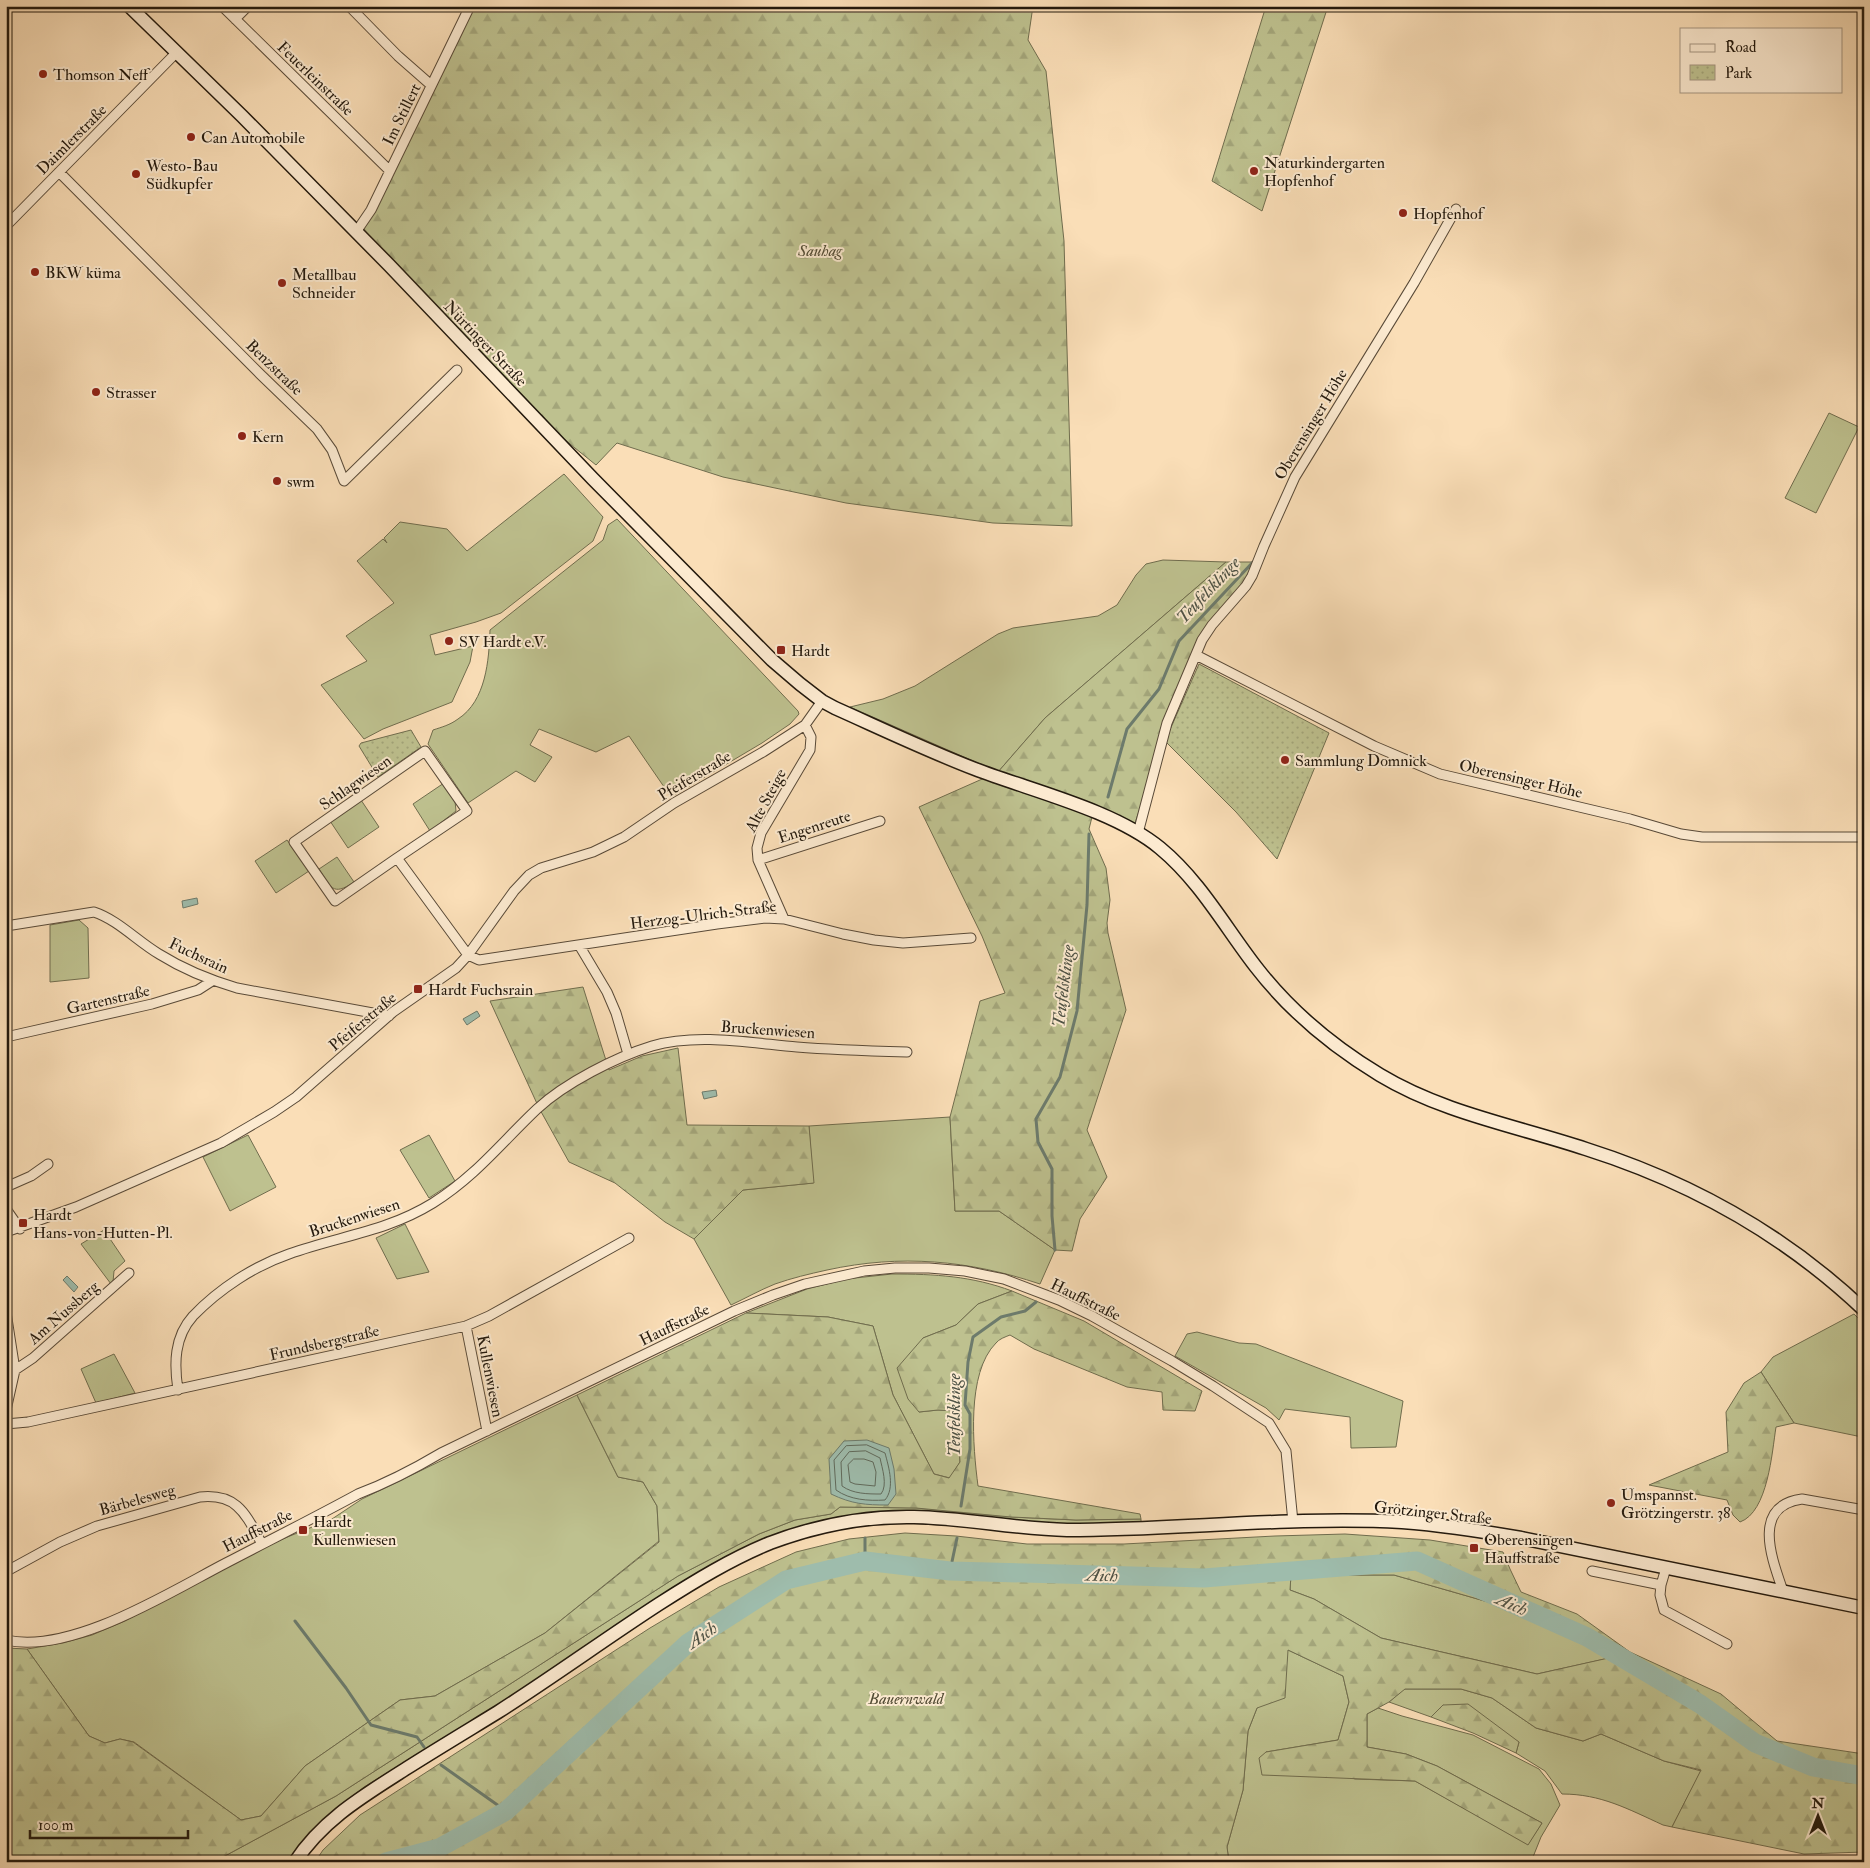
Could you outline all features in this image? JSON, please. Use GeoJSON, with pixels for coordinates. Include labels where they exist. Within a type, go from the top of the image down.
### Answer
{"type":"FeatureCollection","features":[{"type":"Feature","properties":{"kind":"main road","name":"Nürtinger Straße"},"geometry":{"type":"LineString","coordinates":[[129,6],[178,52],[356,232],[710,598],[772,660],[822,701],[948,758],[1108,818],[1138,833],[1159,847],[1181,868],[1202,892],[1280,995],[1323,1036],[1352,1057],[1381,1076],[1423,1098],[1632,1164],[1677,1183],[1756,1225],[1804,1258],[1864,1310]]}},
{"type":"Feature","properties":{"kind":"main road","name":"Grötzinger Straße"},"geometry":{"type":"LineString","coordinates":[[295,1862],[320,1830],[364,1795],[530,1692],[699,1578],[771,1543],[803,1532],[856,1520],[914,1516],[1065,1530],[1293,1522],[1396,1522],[1454,1527],[1559,1546],[1864,1608]]}},
{"type":"Feature","properties":{"kind":"street","name":"Feuerleinstraße"},"geometry":{"type":"LineString","coordinates":[[222,6],[390,171]]}},
{"type":"Feature","properties":{"kind":"street"},"geometry":{"type":"LineString","coordinates":[[235,19],[248,6]]}},
{"type":"Feature","properties":{"kind":"street"},"geometry":{"type":"LineString","coordinates":[[349,6],[398,56],[431,85]]}},
{"type":"Feature","properties":{"kind":"street","name":"Im Stillert"},"geometry":{"type":"LineString","coordinates":[[356,232],[371,210],[470,6]]}},
{"type":"Feature","properties":{"kind":"street","name":"Daimlerstraße"},"geometry":{"type":"LineString","coordinates":[[6,226],[178,52]]}},
{"type":"Feature","properties":{"kind":"street","name":"Benzstraße"},"geometry":{"type":"LineString","coordinates":[[59,172],[317,429],[332,450],[344,481],[457,370]]}},
{"type":"Feature","properties":{"kind":"street","name":"Oberensinger Höhe"},"geometry":{"type":"LineString","coordinates":[[1138,833],[1167,723],[1196,655],[1212,625],[1246,586],[1252,576],[1267,537],[1295,477],[1414,283],[1456,209]]}},
{"type":"Feature","properties":{"kind":"street","name":"Oberensinger Höhe"},"geometry":{"type":"LineString","coordinates":[[1196,655],[1374,746],[1440,774],[1630,819],[1680,834],[1702,836],[1864,837]]}},
{"type":"Feature","properties":{"kind":"street","name":"Pfeiferstraße"},"geometry":{"type":"LineString","coordinates":[[6,1232],[20,1229],[76,1207],[221,1143],[253,1126],[296,1097],[389,1016],[456,968],[468,955],[514,891],[529,875],[541,868],[593,852],[624,837],[674,803],[763,752],[804,725],[822,701]]}},
{"type":"Feature","properties":{"kind":"street","name":"Alte Steige"},"geometry":{"type":"LineString","coordinates":[[784,919],[758,860],[757,848],[761,833],[810,750],[811,737],[804,725]]}},
{"type":"Feature","properties":{"kind":"street","name":"Schlagwiesen"},"geometry":{"type":"LineString","coordinates":[[425,751],[467,811],[397,858],[335,901],[294,842],[425,751]]}},
{"type":"Feature","properties":{"kind":"street","name":"Engenreute"},"geometry":{"type":"LineString","coordinates":[[758,860],[880,821]]}},
{"type":"Feature","properties":{"kind":"street"},"geometry":{"type":"LineString","coordinates":[[397,858],[468,955]]}},
{"type":"Feature","properties":{"kind":"street","name":"Fuchsrain"},"geometry":{"type":"LineString","coordinates":[[6,926],[94,912],[106,916],[159,954],[212,981],[237,988],[389,1016]]}},
{"type":"Feature","properties":{"kind":"street","name":"Herzog-Ulrich-Straße"},"geometry":{"type":"LineString","coordinates":[[468,955],[479,960],[765,918],[784,919],[843,934],[903,943],[971,938]]}},
{"type":"Feature","properties":{"kind":"street"},"geometry":{"type":"LineString","coordinates":[[579,945],[608,992],[628,1054]]}},
{"type":"Feature","properties":{"kind":"street","name":"Gartenstraße"},"geometry":{"type":"LineString","coordinates":[[6,1037],[152,1004],[198,990],[212,981]]}},
{"type":"Feature","properties":{"kind":"street","name":"Bruckenwiesen"},"geometry":{"type":"LineString","coordinates":[[178,1390],[175,1360],[180,1339],[193,1316],[223,1290],[257,1268],[288,1254],[383,1227],[432,1204],[471,1176],[539,1108],[595,1070],[628,1054],[654,1045],[698,1039],[802,1048],[906,1052]]}},
{"type":"Feature","properties":{"kind":"street"},"geometry":{"type":"LineString","coordinates":[[6,1186],[31,1176],[48,1164]]}},
{"type":"Feature","properties":{"kind":"street"},"geometry":{"type":"LineString","coordinates":[[6,1209],[20,1229]]}},
{"type":"Feature","properties":{"kind":"street","name":"Frundsbergstraße"},"geometry":{"type":"LineString","coordinates":[[6,1424],[28,1422],[466,1326],[489,1316],[629,1238]]}},
{"type":"Feature","properties":{"kind":"street","name":"Hauffstraße"},"geometry":{"type":"LineString","coordinates":[[6,1640],[39,1642],[63,1638],[120,1618],[358,1494],[382,1485],[417,1467],[441,1452],[734,1311],[804,1284],[864,1271],[895,1268],[965,1271],[1004,1279],[1059,1300],[1092,1316],[1213,1386],[1270,1423],[1286,1451],[1293,1522]]}},
{"type":"Feature","properties":{"kind":"street","name":"Am Nussberg"},"geometry":{"type":"LineString","coordinates":[[15,1370],[33,1358],[129,1274]]}},
{"type":"Feature","properties":{"kind":"street"},"geometry":{"type":"LineString","coordinates":[[6,1312],[15,1370],[6,1410]]}},
{"type":"Feature","properties":{"kind":"street","name":"Kullenwiesen"},"geometry":{"type":"LineString","coordinates":[[466,1326],[487,1431]]}},
{"type":"Feature","properties":{"kind":"street","name":"Bärbelesweg"},"geometry":{"type":"LineString","coordinates":[[7,1571],[60,1542],[98,1526],[200,1497],[214,1496],[226,1498],[235,1504],[246,1514],[262,1544]]}},
{"type":"Feature","properties":{"kind":"street"},"geometry":{"type":"LineString","coordinates":[[1783,1591],[1769,1543],[1774,1516],[1778,1508],[1802,1498],[1864,1510]]}},
{"type":"Feature","properties":{"kind":"street"},"geometry":{"type":"LineString","coordinates":[[1666,1568],[1660,1595],[1664,1610],[1727,1644]]}},
{"type":"Feature","properties":{"kind":"street"},"geometry":{"type":"LineString","coordinates":[[1592,1571],[1661,1585]]}},
{"type":"Feature","properties":{"kind":"green space","name":"Sauhag"},"geometry":{"type":"Polygon","coordinates":[[[470,6],[1033,6],[1028,40],[1046,71],[1064,241],[1072,526],[993,523],[846,503],[723,477],[617,443],[596,465],[528,410],[356,232],[470,6]]]}},
{"type":"Feature","properties":{"kind":"green space"},"geometry":{"type":"Polygon","coordinates":[[[1266,6],[1328,6],[1262,211],[1212,181],[1266,6]]]}},
{"type":"Feature","properties":{"kind":"green space"},"geometry":{"type":"Polygon","coordinates":[[[1829,413],[1859,427],[1816,513],[1785,498],[1829,413]]]}},
{"type":"Feature","properties":{"kind":"green space"},"geometry":{"type":"Polygon","coordinates":[[[564,474],[603,517],[593,541],[501,613],[430,635],[435,655],[473,646],[470,662],[452,702],[383,729],[364,739],[321,685],[367,661],[346,636],[394,603],[357,561],[383,539],[387,543],[384,538],[400,522],[447,529],[467,551],[564,474]]]}},
{"type":"Feature","properties":{"kind":"green space"},"geometry":{"type":"Polygon","coordinates":[[[617,519],[799,714],[790,724],[762,743],[671,797],[629,736],[596,752],[539,729],[530,745],[552,757],[535,782],[516,771],[468,803],[428,744],[433,730],[455,721],[475,702],[487,667],[490,630],[603,540],[608,525],[617,519]]]}},
{"type":"Feature","properties":{"kind":"green space"},"geometry":{"type":"Polygon","coordinates":[[[1163,560],[1226,562],[1045,718],[998,772],[850,707],[883,699],[915,686],[998,634],[1013,628],[1098,616],[1117,605],[1136,575],[1146,564],[1163,560]]]}},
{"type":"Feature","properties":{"kind":"green space"},"geometry":{"type":"Polygon","coordinates":[[[1226,562],[1253,562],[1256,564],[1193,654],[1135,823],[1095,805],[1089,829],[1106,868],[1110,900],[1107,923],[1108,933],[1126,1010],[1087,1130],[1107,1177],[1080,1219],[1072,1251],[1055,1250],[999,1211],[955,1211],[950,1117],[980,1001],[1005,993],[982,936],[919,807],[998,772],[1045,718],[1226,562]]]}},
{"type":"Feature","properties":{"kind":"green space"},"geometry":{"type":"Polygon","coordinates":[[[1199,664],[1329,733],[1277,859],[1236,812],[1165,741],[1199,664]]]}},
{"type":"Feature","properties":{"kind":"green space"},"geometry":{"type":"Polygon","coordinates":[[[411,730],[421,747],[378,777],[359,746],[361,743],[411,730]]]}},
{"type":"Feature","properties":{"kind":"green space"},"geometry":{"type":"Polygon","coordinates":[[[444,783],[455,801],[456,811],[430,831],[413,804],[444,783]]]}},
{"type":"Feature","properties":{"kind":"green space"},"geometry":{"type":"Polygon","coordinates":[[[361,800],[379,827],[348,848],[330,821],[361,800]]]}},
{"type":"Feature","properties":{"kind":"green space"},"geometry":{"type":"Polygon","coordinates":[[[287,840],[309,871],[276,893],[255,861],[287,840]]]}},
{"type":"Feature","properties":{"kind":"green space"},"geometry":{"type":"Polygon","coordinates":[[[337,857],[354,882],[341,889],[333,888],[319,869],[337,857]]]}},
{"type":"Feature","properties":{"kind":"green space"},"geometry":{"type":"Polygon","coordinates":[[[79,920],[88,928],[89,978],[50,982],[50,925],[79,920]]]}},
{"type":"Feature","properties":{"kind":"green space"},"geometry":{"type":"Polygon","coordinates":[[[583,987],[609,1070],[642,1056],[678,1048],[687,1125],[809,1126],[814,1183],[743,1190],[694,1239],[665,1222],[615,1183],[569,1162],[539,1108],[490,1001],[583,987]]]}},
{"type":"Feature","properties":{"kind":"green space"},"geometry":{"type":"Polygon","coordinates":[[[950,1117],[955,1211],[999,1211],[1055,1250],[1040,1284],[987,1269],[960,1265],[908,1261],[881,1262],[854,1265],[794,1278],[769,1286],[731,1305],[694,1239],[743,1190],[813,1183],[809,1126],[950,1117]]]}},
{"type":"Feature","properties":{"kind":"green space"},"geometry":{"type":"Polygon","coordinates":[[[248,1135],[276,1187],[230,1211],[203,1157],[248,1135]]]}},
{"type":"Feature","properties":{"kind":"green space"},"geometry":{"type":"Polygon","coordinates":[[[429,1135],[455,1181],[429,1198],[400,1150],[429,1135]]]}},
{"type":"Feature","properties":{"kind":"green space"},"geometry":{"type":"Polygon","coordinates":[[[405,1224],[429,1272],[397,1279],[376,1238],[405,1224]]]}},
{"type":"Feature","properties":{"kind":"green space"},"geometry":{"type":"Polygon","coordinates":[[[104,1230],[125,1261],[114,1271],[111,1284],[81,1244],[104,1230]]]}},
{"type":"Feature","properties":{"kind":"green space"},"geometry":{"type":"Polygon","coordinates":[[[892,1274],[968,1279],[1012,1291],[978,1304],[956,1325],[923,1338],[919,1412],[957,1411],[960,1462],[950,1478],[934,1474],[893,1395],[873,1326],[828,1317],[746,1313],[807,1289],[846,1279],[892,1274]]]}},
{"type":"Feature","properties":{"kind":"green space"},"geometry":{"type":"Polygon","coordinates":[[[1012,1291],[1084,1321],[1202,1391],[1195,1411],[1163,1410],[1162,1392],[1127,1387],[1034,1349],[1010,1335],[1004,1337],[997,1342],[986,1356],[976,1391],[974,1451],[978,1486],[1140,1514],[1141,1519],[1076,1520],[1011,1517],[916,1508],[840,1507],[831,1514],[795,1520],[759,1534],[678,1576],[336,1796],[217,1862],[6,1862],[6,1648],[27,1649],[89,1736],[105,1743],[120,1739],[133,1742],[241,1820],[261,1816],[305,1766],[400,1700],[435,1696],[545,1633],[659,1542],[657,1506],[643,1482],[618,1477],[577,1395],[746,1313],[828,1317],[873,1326],[893,1395],[934,1474],[949,1478],[960,1462],[957,1411],[919,1412],[908,1399],[897,1368],[923,1338],[956,1325],[978,1304],[1012,1291]]]}},
{"type":"Feature","properties":{"kind":"green space"},"geometry":{"type":"Polygon","coordinates":[[[1854,1314],[1864,1324],[1864,1445],[1862,1437],[1794,1423],[1761,1372],[1773,1357],[1854,1314]]]}},
{"type":"Feature","properties":{"kind":"green space"},"geometry":{"type":"Polygon","coordinates":[[[1197,1332],[1239,1343],[1256,1344],[1403,1401],[1396,1447],[1351,1448],[1350,1417],[1285,1409],[1279,1420],[1266,1408],[1175,1356],[1187,1334],[1197,1332]]]}},
{"type":"Feature","properties":{"kind":"green space"},"geometry":{"type":"Polygon","coordinates":[[[114,1354],[135,1393],[96,1403],[81,1369],[114,1354]]]}},
{"type":"Feature","properties":{"kind":"green space"},"geometry":{"type":"Polygon","coordinates":[[[1761,1372],[1794,1423],[1776,1427],[1763,1494],[1749,1516],[1740,1522],[1733,1515],[1727,1500],[1649,1485],[1728,1452],[1726,1412],[1744,1383],[1761,1372]]]}},
{"type":"Feature","properties":{"kind":"green space"},"geometry":{"type":"Polygon","coordinates":[[[577,1395],[618,1477],[643,1482],[657,1506],[659,1541],[545,1633],[435,1696],[400,1700],[305,1766],[261,1816],[241,1820],[134,1742],[120,1739],[105,1743],[89,1736],[27,1649],[63,1643],[92,1635],[125,1621],[280,1540],[332,1519],[362,1499],[577,1395]]]}},
{"type":"Feature","properties":{"kind":"green space"},"geometry":{"type":"Polygon","coordinates":[[[840,1507],[916,1508],[1011,1517],[1076,1520],[1141,1519],[1141,1522],[1048,1525],[861,1515],[701,1571],[666,1592],[500,1704],[364,1787],[317,1825],[302,1842],[289,1862],[217,1862],[336,1796],[678,1576],[759,1534],[795,1520],[831,1514],[840,1507]]]}},
{"type":"Feature","properties":{"kind":"green space","name":"Bauernwald"},"geometry":{"type":"Polygon","coordinates":[[[905,1533],[956,1536],[1027,1544],[1124,1544],[1345,1534],[1430,1540],[1503,1552],[1521,1592],[1577,1614],[1630,1652],[1721,1694],[1777,1741],[1864,1754],[1864,1852],[1804,1854],[1672,1827],[1701,1770],[1664,1761],[1601,1734],[1583,1741],[1536,1728],[1492,1698],[1461,1689],[1405,1689],[1389,1702],[1367,1714],[1367,1747],[1406,1754],[1437,1766],[1542,1823],[1528,1845],[1415,1781],[1262,1775],[1259,1758],[1266,1752],[1338,1740],[1349,1702],[1343,1676],[1288,1650],[1285,1698],[1257,1708],[1248,1731],[1243,1790],[1227,1847],[1229,1862],[315,1862],[323,1850],[360,1815],[650,1628],[719,1587],[796,1552],[849,1539],[905,1533]],[[1291,1575],[1290,1590],[1314,1599],[1381,1638],[1537,1674],[1613,1657],[1502,1606],[1394,1575],[1291,1575]]]}},
{"type":"Feature","properties":{"kind":"green space"},"geometry":{"type":"Polygon","coordinates":[[[1291,1575],[1394,1575],[1502,1606],[1614,1657],[1537,1674],[1381,1638],[1314,1599],[1290,1590],[1291,1575]]]}},
{"type":"Feature","properties":{"kind":"green space"},"geometry":{"type":"Polygon","coordinates":[[[1288,1650],[1343,1676],[1349,1702],[1338,1740],[1266,1752],[1355,1779],[1415,1781],[1528,1844],[1542,1823],[1437,1766],[1406,1754],[1367,1747],[1367,1714],[1378,1708],[1473,1735],[1539,1769],[1551,1784],[1560,1805],[1541,1837],[1531,1862],[1229,1862],[1227,1847],[1243,1790],[1248,1731],[1257,1708],[1288,1650]]]}},
{"type":"Feature","properties":{"kind":"green space"},"geometry":{"type":"Polygon","coordinates":[[[1404,1689],[1461,1689],[1492,1698],[1536,1728],[1583,1741],[1601,1734],[1664,1761],[1701,1771],[1672,1827],[1663,1825],[1626,1808],[1602,1800],[1562,1794],[1545,1771],[1516,1753],[1519,1742],[1443,1705],[1431,1717],[1389,1702],[1404,1689]]]}},
{"type":"Feature","properties":{"kind":"green space"},"geometry":{"type":"Polygon","coordinates":[[[1468,1704],[1519,1742],[1516,1753],[1473,1733],[1431,1717],[1443,1705],[1468,1704]]]}},
{"type":"Feature","properties":{"kind":"water"},"geometry":{"type":"Polygon","coordinates":[[[197,898],[198,904],[183,908],[182,901],[197,898]]]}},
{"type":"Feature","properties":{"kind":"water"},"geometry":{"type":"Polygon","coordinates":[[[477,1011],[480,1016],[467,1025],[463,1019],[477,1011]]]}},
{"type":"Feature","properties":{"kind":"water"},"geometry":{"type":"Polygon","coordinates":[[[716,1090],[717,1096],[704,1099],[702,1092],[716,1090]]]}},
{"type":"Feature","properties":{"kind":"water"},"geometry":{"type":"Polygon","coordinates":[[[67,1276],[78,1287],[74,1292],[63,1280],[67,1276]]]}},
{"type":"Feature","properties":{"kind":"water"},"geometry":{"type":"Polygon","coordinates":[[[867,1440],[889,1448],[894,1469],[896,1494],[888,1505],[859,1503],[831,1494],[829,1459],[844,1441],[867,1440]]]}},
{"type":"Feature","properties":{"kind":"waterway","name":"Teufelsklinge"},"geometry":{"type":"LineString","coordinates":[[1108,797],[1127,729],[1159,689],[1179,641],[1253,562]]}},
{"type":"Feature","properties":{"kind":"waterway","name":"Teufelsklinge"},"geometry":{"type":"LineString","coordinates":[[1055,1250],[1052,1216],[1052,1169],[1038,1142],[1036,1119],[1060,1077],[1077,1011],[1087,905],[1089,834]]}},
{"type":"Feature","properties":{"kind":"waterway","name":"Teufelsklinge"},"geometry":{"type":"LineString","coordinates":[[961,1506],[970,1449],[970,1414],[965,1405],[968,1362],[973,1337],[1001,1317],[1025,1311],[1036,1302]]}},
{"type":"Feature","properties":{"kind":"waterway"},"geometry":{"type":"LineString","coordinates":[[865,1538],[865,1561]]}},
{"type":"Feature","properties":{"kind":"waterway","name":"Teufelsklinge"},"geometry":{"type":"LineString","coordinates":[[950,1571],[957,1538]]}},
{"type":"Feature","properties":{"kind":"waterway","name":"Aich"},"geometry":{"type":"LineString","coordinates":[[386,1862],[439,1848],[506,1811],[688,1643],[786,1580],[865,1561],[950,1571],[1204,1578],[1417,1561],[1587,1637],[1700,1704],[1755,1743],[1813,1767],[1864,1776]]}},
{"type":"Feature","properties":{"kind":"waterway"},"geometry":{"type":"LineString","coordinates":[[295,1621],[346,1688],[371,1725],[417,1737],[424,1747]]}},
{"type":"Feature","properties":{"kind":"waterway"},"geometry":{"type":"LineString","coordinates":[[441,1765],[506,1811]]}},
{"type":"Feature","properties":{"kind":"place","name":"Thomson Neff"},"geometry":{"type":"Point","coordinates":[43,74]}},
{"type":"Feature","properties":{"kind":"place","name":"Can Automobile"},"geometry":{"type":"Point","coordinates":[191,137]}},
{"type":"Feature","properties":{"kind":"place","name":"Naturkindergarten Hopfenhof"},"geometry":{"type":"Point","coordinates":[1254,171]}},
{"type":"Feature","properties":{"kind":"place","name":"Westo-Bau Südkupfer"},"geometry":{"type":"Point","coordinates":[136,174]}},
{"type":"Feature","properties":{"kind":"place","name":"Hopfenhof"},"geometry":{"type":"Point","coordinates":[1403,213]}},
{"type":"Feature","properties":{"kind":"place","name":"BKW küma"},"geometry":{"type":"Point","coordinates":[35,272]}},
{"type":"Feature","properties":{"kind":"place","name":"Metallbau Schneider"},"geometry":{"type":"Point","coordinates":[282,283]}},
{"type":"Feature","properties":{"kind":"place","name":"Strasser"},"geometry":{"type":"Point","coordinates":[96,392]}},
{"type":"Feature","properties":{"kind":"place","name":"Kern"},"geometry":{"type":"Point","coordinates":[242,436]}},
{"type":"Feature","properties":{"kind":"place","name":"swm"},"geometry":{"type":"Point","coordinates":[277,481]}},
{"type":"Feature","properties":{"kind":"place","name":"SV Hardt e.V."},"geometry":{"type":"Point","coordinates":[449,641]}},
{"type":"Feature","properties":{"kind":"place","name":"Hardt"},"geometry":{"type":"Point","coordinates":[781,650]}},
{"type":"Feature","properties":{"kind":"place","name":"Sammlung Domnick"},"geometry":{"type":"Point","coordinates":[1285,760]}},
{"type":"Feature","properties":{"kind":"place","name":"Hardt Fuchsrain"},"geometry":{"type":"Point","coordinates":[418,989]}},
{"type":"Feature","properties":{"kind":"place","name":"Hardt Hans-von-Hutten-Pl."},"geometry":{"type":"Point","coordinates":[23,1223]}},
{"type":"Feature","properties":{"kind":"place","name":"Umspannst. Grötzingerstr. 38"},"geometry":{"type":"Point","coordinates":[1611,1503]}},
{"type":"Feature","properties":{"kind":"place","name":"Hardt Kullenwiesen"},"geometry":{"type":"Point","coordinates":[303,1530]}},
{"type":"Feature","properties":{"kind":"place","name":"Oberensingen Hauffstraße"},"geometry":{"type":"Point","coordinates":[1474,1548]}}]}
